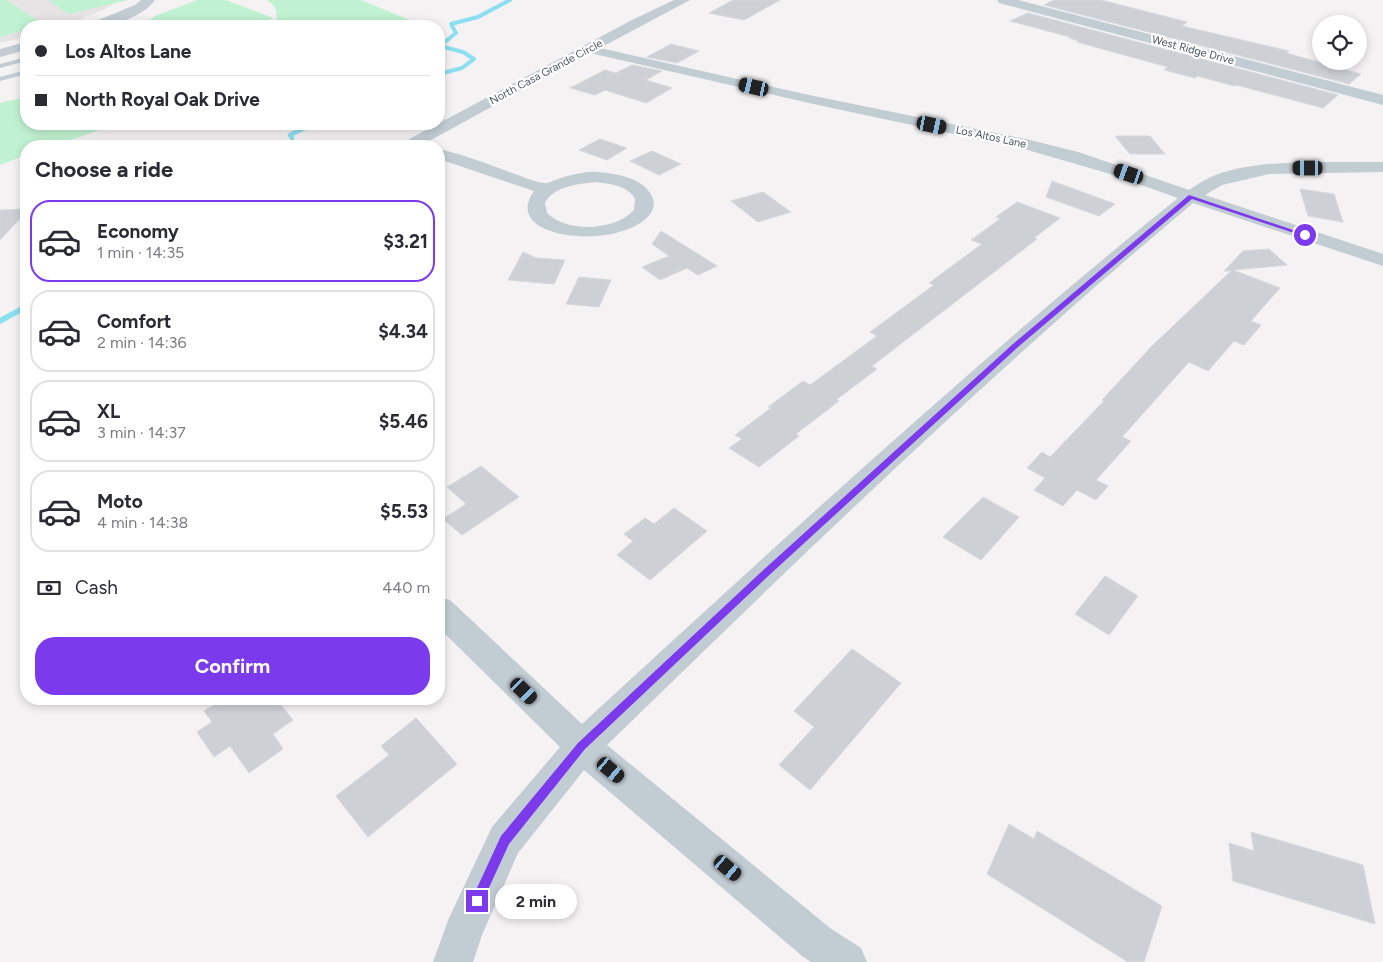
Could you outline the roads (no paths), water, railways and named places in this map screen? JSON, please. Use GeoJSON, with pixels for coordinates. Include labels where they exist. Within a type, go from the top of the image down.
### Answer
{"type":"FeatureCollection","features":[{"type":"Feature","properties":{"kind":"street"},"geometry":{"type":"LineString","coordinates":[[111,20],[140,8],[149,0]]}},
{"type":"Feature","properties":{"kind":"street","name":"North Casa Grande Circle"},"geometry":{"type":"LineString","coordinates":[[445,128],[636,23],[684,0]]}},
{"type":"Feature","properties":{"kind":"street","name":"West Ridge Drive"},"geometry":{"type":"LineString","coordinates":[[1002,0],[1383,100]]}},
{"type":"Feature","properties":{"kind":"street"},"geometry":{"type":"LineString","coordinates":[[0,53],[20,48]]}},
{"type":"Feature","properties":{"kind":"street","name":"Los Altos Lane"},"geometry":{"type":"LineString","coordinates":[[589,49],[809,99],[1026,144],[1113,169],[1383,260]]}},
{"type":"Feature","properties":{"kind":"street","name":"North Casa Grande Circle"},"geometry":{"type":"LineString","coordinates":[[423,140],[441,130]]}},
{"type":"Feature","properties":{"kind":"street"},"geometry":{"type":"LineString","coordinates":[[445,156],[547,190],[560,183],[577,179],[595,177],[613,179],[628,183],[639,190],[645,198],[645,208],[638,217],[626,224],[593,232],[575,231],[559,228],[546,222],[538,215],[536,206],[539,198],[547,190]]}},
{"type":"Feature","properties":{"kind":"street"},"geometry":{"type":"LineString","coordinates":[[453,962],[463,932],[505,840],[582,746],[769,570],[1016,345],[1191,196],[1216,181],[1244,173],[1269,169],[1383,167]]}},
{"type":"Feature","properties":{"kind":"street"},"geometry":{"type":"LineString","coordinates":[[445,615],[582,746],[816,942],[847,962]]}},
{"type":"Feature","properties":{"kind":"lane"},"geometry":{"type":"LineString","coordinates":[[0,66],[20,61]]}},
{"type":"Feature","properties":{"kind":"lane"},"geometry":{"type":"LineString","coordinates":[[0,79],[20,74]]}},
{"type":"Feature","properties":{"kind":"waterway"},"geometry":{"type":"LineString","coordinates":[[445,42],[456,33],[451,24],[478,17],[510,0]]}},
{"type":"Feature","properties":{"kind":"waterway"},"geometry":{"type":"LineString","coordinates":[[445,47],[463,52],[474,59],[462,68],[445,72]]}},
{"type":"Feature","properties":{"kind":"waterway"},"geometry":{"type":"LineString","coordinates":[[292,138],[290,135],[300,130]]}},
{"type":"Feature","properties":{"kind":"waterway"},"geometry":{"type":"LineString","coordinates":[[0,321],[20,310]]}}]}
